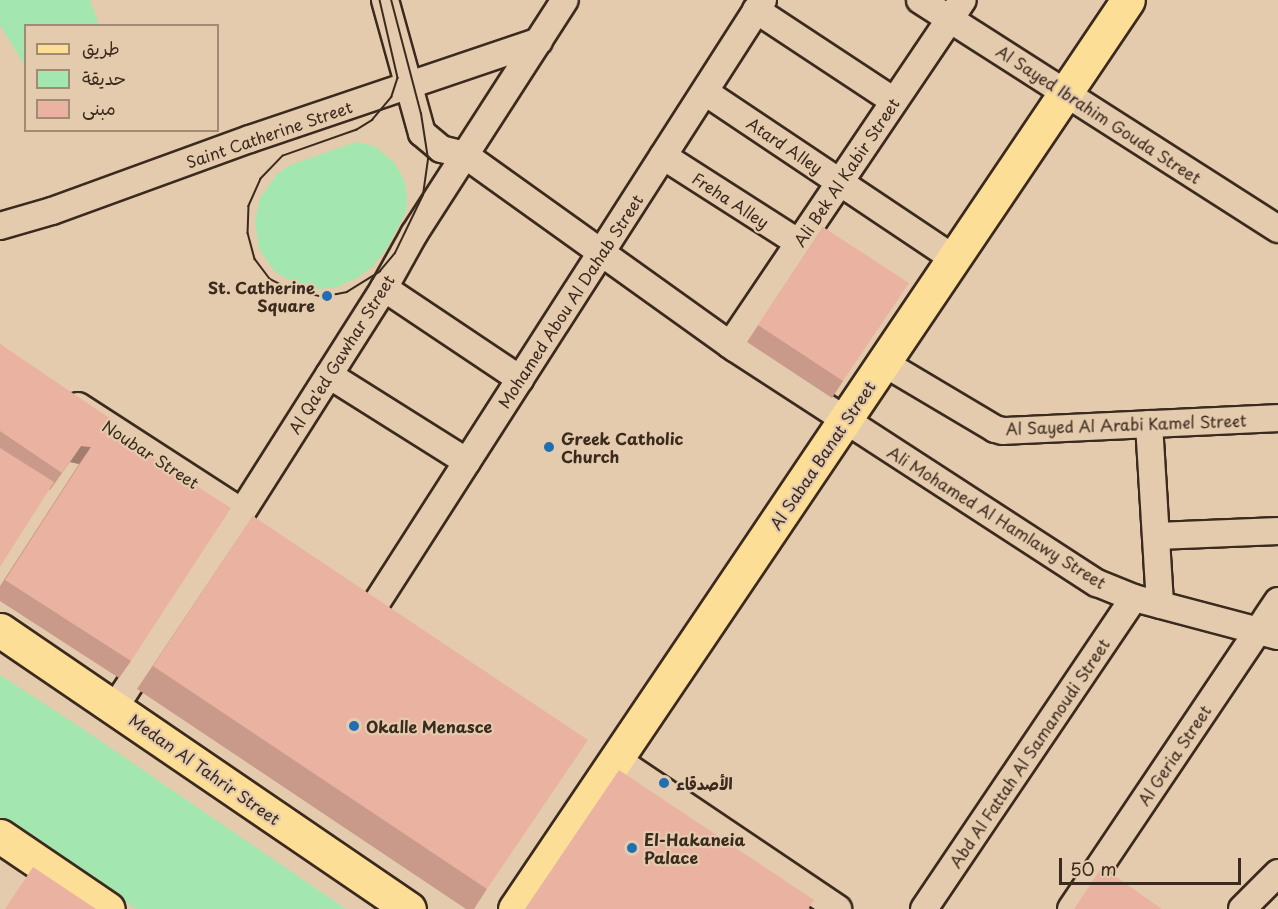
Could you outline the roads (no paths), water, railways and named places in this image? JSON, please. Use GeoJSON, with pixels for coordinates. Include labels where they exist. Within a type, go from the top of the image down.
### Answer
{"type":"FeatureCollection","features":[{"type":"Feature","properties":{"kind":"main road","name":"Al Sabaa Banat Street"},"geometry":{"type":"LineString","coordinates":[[514,909],[1128,0]]}},
{"type":"Feature","properties":{"kind":"main road","name":"Medan Al Tahrir Street"},"geometry":{"type":"LineString","coordinates":[[0,630],[409,909]]}},
{"type":"Feature","properties":{"kind":"main road"},"geometry":{"type":"LineString","coordinates":[[2,842],[108,909]]}},
{"type":"Feature","properties":{"kind":"street","name":"Ali Mohamed Al Hamlawy Street"},"geometry":{"type":"LineString","coordinates":[[385,0],[422,133],[441,149],[465,155],[730,345],[1097,583],[1134,598],[1268,633]]}},
{"type":"Feature","properties":{"kind":"street","name":"Al Qa'ed Gawhar Street"},"geometry":{"type":"LineString","coordinates":[[115,707],[242,512],[384,288],[414,234],[565,0]]}},
{"type":"Feature","properties":{"kind":"street","name":"Al Sayed Ibrahim Gouda Street"},"geometry":{"type":"LineString","coordinates":[[920,0],[956,10],[1065,93],[1278,229]]}},
{"type":"Feature","properties":{"kind":"street","name":"Mohamed Abou Al Dahab Street"},"geometry":{"type":"LineString","coordinates":[[377,602],[760,5]]}},
{"type":"Feature","properties":{"kind":"street"},"geometry":{"type":"LineString","coordinates":[[760,5],[894,101]]}},
{"type":"Feature","properties":{"kind":"street","name":"Ali Bek Al Kabir Street"},"geometry":{"type":"LineString","coordinates":[[730,345],[956,10]]}},
{"type":"Feature","properties":{"kind":"street","name":"Saint Catherine Street"},"geometry":{"type":"LineString","coordinates":[[0,226],[52,211],[261,135],[539,41]]}},
{"type":"Feature","properties":{"kind":"street","name":"Atard Alley"},"geometry":{"type":"LineString","coordinates":[[705,92],[954,258]]}},
{"type":"Feature","properties":{"kind":"street","name":"Freha Alley"},"geometry":{"type":"LineString","coordinates":[[663,156],[799,243]]}},
{"type":"Feature","properties":{"kind":"street"},"geometry":{"type":"LineString","coordinates":[[384,288],[520,379]]}},
{"type":"Feature","properties":{"kind":"street","name":"Al Sayed Al Arabi Kamel Street"},"geometry":{"type":"LineString","coordinates":[[884,363],[998,430],[1278,418]]}},
{"type":"Feature","properties":{"kind":"street"},"geometry":{"type":"LineString","coordinates":[[329,375],[467,462]]}},
{"type":"Feature","properties":{"kind":"street","name":"Noubar Street"},"geometry":{"type":"LineString","coordinates":[[58,393],[242,512]]}},
{"type":"Feature","properties":{"kind":"street"},"geometry":{"type":"LineString","coordinates":[[1149,424],[1158,536],[1160,605]]}},
{"type":"Feature","properties":{"kind":"street"},"geometry":{"type":"LineString","coordinates":[[1158,536],[1278,531]]}},
{"type":"Feature","properties":{"kind":"street","name":"Abd Al Fattah Al Samanoudi Street"},"geometry":{"type":"LineString","coordinates":[[924,909],[1134,598]]}},
{"type":"Feature","properties":{"kind":"street","name":"Al Geria Street"},"geometry":{"type":"LineString","coordinates":[[1071,909],[1103,880],[1268,633],[1278,601]]}},
{"type":"Feature","properties":{"kind":"street"},"geometry":{"type":"LineString","coordinates":[[616,759],[833,908]]}},
{"type":"Feature","properties":{"kind":"street"},"geometry":{"type":"LineString","coordinates":[[1242,909],[1265,889],[1278,873]]}},
{"type":"Feature","properties":{"kind":"tram line"},"geometry":{"type":"LineString","coordinates":[[380,0],[398,78],[392,97],[373,120],[357,130],[283,156],[261,179],[249,206],[248,233],[255,259],[270,279],[294,291],[319,296],[347,292],[380,271],[395,253],[423,195],[428,159],[421,114],[391,0]]}},
{"type":"Feature","properties":{"kind":"place","name":"St. Catherine Square"},"geometry":{"type":"Point","coordinates":[327,296]}},
{"type":"Feature","properties":{"kind":"place","name":"Greek Catholic Church"},"geometry":{"type":"Point","coordinates":[549,447]}},
{"type":"Feature","properties":{"kind":"place","name":"Okalle Menasce"},"geometry":{"type":"Point","coordinates":[354,726]}},
{"type":"Feature","properties":{"kind":"place","name":"الأصدقاء"},"geometry":{"type":"Point","coordinates":[664,783]}},
{"type":"Feature","properties":{"kind":"place","name":"El-Hakaneia Palace"},"geometry":{"type":"Point","coordinates":[632,848]}}]}
